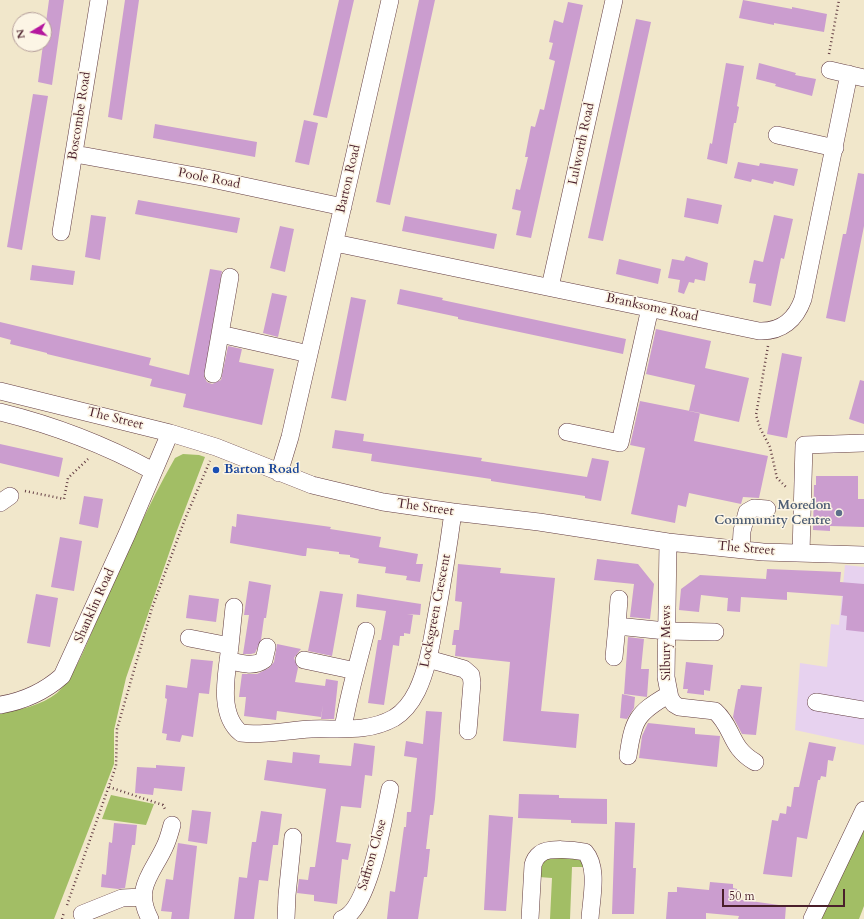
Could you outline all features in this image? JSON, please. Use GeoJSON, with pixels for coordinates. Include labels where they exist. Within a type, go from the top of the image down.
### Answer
{"type":"FeatureCollection","features":[{"type":"Feature","properties":{"kind":"street","name":"Boscombe Road"},"geometry":{"type":"LineString","coordinates":[[61,232],[75,154],[98,0]]}},
{"type":"Feature","properties":{"kind":"street","name":"Barton Road"},"geometry":{"type":"LineString","coordinates":[[279,473],[290,437],[390,0]]}},
{"type":"Feature","properties":{"kind":"street","name":"Lulworth Road"},"geometry":{"type":"LineString","coordinates":[[550,287],[614,0]]}},
{"type":"Feature","properties":{"kind":"street"},"geometry":{"type":"LineString","coordinates":[[770,331],[790,321],[800,310],[834,148],[857,76],[830,70]]}},
{"type":"Feature","properties":{"kind":"street"},"geometry":{"type":"LineString","coordinates":[[776,135],[834,148]]}},
{"type":"Feature","properties":{"kind":"street","name":"Poole Road"},"geometry":{"type":"LineString","coordinates":[[75,154],[199,177],[343,207]]}},
{"type":"Feature","properties":{"kind":"street","name":"Branksome Road"},"geometry":{"type":"LineString","coordinates":[[335,243],[759,331],[770,331]]}},
{"type":"Feature","properties":{"kind":"street"},"geometry":{"type":"LineString","coordinates":[[213,374],[230,278]]}},
{"type":"Feature","properties":{"kind":"street"},"geometry":{"type":"LineString","coordinates":[[567,432],[620,443],[650,308]]}},
{"type":"Feature","properties":{"kind":"street"},"geometry":{"type":"LineString","coordinates":[[220,334],[309,354]]}},
{"type":"Feature","properties":{"kind":"street","name":"The Street"},"geometry":{"type":"LineString","coordinates":[[0,391],[170,433],[216,447],[279,473],[312,484],[383,502],[539,522],[668,542],[801,553],[864,555]]}},
{"type":"Feature","properties":{"kind":"street"},"geometry":{"type":"LineString","coordinates":[[0,412],[50,426],[102,446],[153,472]]}},
{"type":"Feature","properties":{"kind":"street","name":"Shanklin Road"},"geometry":{"type":"LineString","coordinates":[[0,705],[23,700],[52,685],[62,676],[127,534],[170,433]]}},
{"type":"Feature","properties":{"kind":"street"},"geometry":{"type":"LineString","coordinates":[[801,553],[804,445],[864,443]]}},
{"type":"Feature","properties":{"kind":"street"},"geometry":{"type":"LineString","coordinates":[[741,549],[742,531],[747,512],[754,508],[767,509]]}},
{"type":"Feature","properties":{"kind":"street","name":"Locksgreen Crescent"},"geometry":{"type":"LineString","coordinates":[[234,607],[226,685],[228,712],[231,723],[241,733],[250,734],[297,729],[343,729],[372,727],[395,717],[406,708],[417,691],[428,659],[444,578],[453,512]]}},
{"type":"Feature","properties":{"kind":"street","name":"Silbury Mews"},"geometry":{"type":"LineString","coordinates":[[668,542],[666,631],[666,677],[668,694],[674,704],[679,707],[711,710],[715,712],[723,720],[737,747],[745,756],[755,762]]}},
{"type":"Feature","properties":{"kind":"street"},"geometry":{"type":"LineString","coordinates":[[614,658],[620,599]]}},
{"type":"Feature","properties":{"kind":"street"},"geometry":{"type":"LineString","coordinates":[[617,626],[666,631],[715,632]]}},
{"type":"Feature","properties":{"kind":"street"},"geometry":{"type":"LineString","coordinates":[[343,729],[348,697],[366,631]]}},
{"type":"Feature","properties":{"kind":"street"},"geometry":{"type":"LineString","coordinates":[[189,638],[229,653],[245,664],[256,664],[264,660],[267,648]]}},
{"type":"Feature","properties":{"kind":"street"},"geometry":{"type":"LineString","coordinates":[[428,659],[464,669],[471,675],[472,683],[468,731]]}},
{"type":"Feature","properties":{"kind":"street"},"geometry":{"type":"LineString","coordinates":[[304,660],[356,671]]}},
{"type":"Feature","properties":{"kind":"street"},"geometry":{"type":"LineString","coordinates":[[628,756],[631,732],[638,718],[649,707],[668,694]]}},
{"type":"Feature","properties":{"kind":"street"},"geometry":{"type":"LineString","coordinates":[[816,702],[864,710]]}},
{"type":"Feature","properties":{"kind":"street","name":"Saffron Close"},"geometry":{"type":"LineString","coordinates":[[346,918],[359,902],[366,887],[390,789]]}},
{"type":"Feature","properties":{"kind":"street"},"geometry":{"type":"LineString","coordinates":[[812,919],[864,810]]}},
{"type":"Feature","properties":{"kind":"street"},"geometry":{"type":"LineString","coordinates":[[150,919],[145,910],[143,897],[144,886],[166,846],[172,825]]}},
{"type":"Feature","properties":{"kind":"street"},"geometry":{"type":"LineString","coordinates":[[286,919],[293,837]]}},
{"type":"Feature","properties":{"kind":"street"},"geometry":{"type":"LineString","coordinates":[[530,919],[533,865],[535,859],[540,853],[546,850],[585,852],[591,858],[593,869],[590,919]]}},
{"type":"Feature","properties":{"kind":"street"},"geometry":{"type":"LineString","coordinates":[[82,914],[122,898],[143,897]]}},
{"type":"Feature","properties":{"kind":"path"},"geometry":{"type":"LineString","coordinates":[[830,70],[826,68],[839,0]]}},
{"type":"Feature","properties":{"kind":"path"},"geometry":{"type":"LineString","coordinates":[[770,331],[756,415],[760,428],[770,447],[777,478],[788,490]]}},
{"type":"Feature","properties":{"kind":"path"},"geometry":{"type":"LineString","coordinates":[[5,500],[21,490],[64,499],[68,478],[102,446]]}},
{"type":"Feature","properties":{"kind":"path"},"geometry":{"type":"LineString","coordinates":[[62,919],[116,766],[117,729],[152,608],[185,519],[216,447]]}},
{"type":"Feature","properties":{"kind":"path"},"geometry":{"type":"LineString","coordinates":[[109,787],[163,805],[172,825]]}},
{"type":"Feature","properties":{"kind":"shaded area"},"geometry":{"type":"Polygon","coordinates":[[[845,565],[864,567],[864,745],[795,730],[800,663],[827,667],[831,624],[839,625],[845,565]]]}},
{"type":"Feature","properties":{"kind":"green space"},"geometry":{"type":"Polygon","coordinates":[[[183,454],[205,457],[176,533],[126,678],[114,730],[114,764],[54,919],[0,919],[0,712],[22,709],[37,704],[57,693],[64,686],[82,656],[100,613],[154,496],[175,458],[183,454]]]}},
{"type":"Feature","properties":{"kind":"green space"},"geometry":{"type":"Polygon","coordinates":[[[111,795],[154,804],[146,825],[102,819],[111,795]]]}},
{"type":"Feature","properties":{"kind":"green space"},"geometry":{"type":"Polygon","coordinates":[[[864,830],[864,906],[859,919],[820,919],[837,880],[864,830]]]}},
{"type":"Feature","properties":{"kind":"green space"},"geometry":{"type":"Polygon","coordinates":[[[580,857],[586,867],[572,867],[570,919],[550,919],[552,878],[539,877],[543,862],[547,859],[580,857]]]}},
{"type":"Feature","properties":{"kind":"building"},"geometry":{"type":"Polygon","coordinates":[[[49,0],[64,0],[52,85],[38,82],[42,52],[52,52],[52,12],[47,12],[49,0]]]}},
{"type":"Feature","properties":{"kind":"building"},"geometry":{"type":"Polygon","coordinates":[[[125,0],[139,0],[122,120],[108,117],[125,0]]]}},
{"type":"Feature","properties":{"kind":"building"},"geometry":{"type":"Polygon","coordinates":[[[339,0],[354,0],[327,118],[313,115],[339,0]]]}},
{"type":"Feature","properties":{"kind":"building"},"geometry":{"type":"Polygon","coordinates":[[[419,0],[435,0],[390,205],[376,202],[419,0]]]}},
{"type":"Feature","properties":{"kind":"building"},"geometry":{"type":"Polygon","coordinates":[[[743,0],[827,14],[824,32],[774,23],[774,25],[739,18],[743,0]]]}},
{"type":"Feature","properties":{"kind":"building"},"geometry":{"type":"Polygon","coordinates":[[[568,2],[583,5],[531,238],[516,235],[521,211],[512,209],[516,189],[520,190],[528,157],[525,157],[531,126],[535,127],[540,109],[544,110],[555,61],[549,59],[553,43],[549,42],[554,20],[563,23],[568,2]]]}},
{"type":"Feature","properties":{"kind":"building"},"geometry":{"type":"Polygon","coordinates":[[[636,19],[651,22],[603,241],[588,238],[636,19]]]}},
{"type":"Feature","properties":{"kind":"building"},"geometry":{"type":"Polygon","coordinates":[[[726,63],[744,66],[737,106],[739,107],[736,123],[734,123],[727,164],[707,159],[710,143],[712,144],[726,63]]]}},
{"type":"Feature","properties":{"kind":"building"},"geometry":{"type":"Polygon","coordinates":[[[759,63],[796,73],[795,75],[816,79],[812,96],[756,79],[759,63]]]}},
{"type":"Feature","properties":{"kind":"building"},"geometry":{"type":"Polygon","coordinates":[[[33,94],[48,96],[22,250],[7,247],[33,94]]]}},
{"type":"Feature","properties":{"kind":"building"},"geometry":{"type":"Polygon","coordinates":[[[304,120],[318,123],[309,165],[295,162],[304,120]]]}},
{"type":"Feature","properties":{"kind":"building"},"geometry":{"type":"Polygon","coordinates":[[[155,124],[257,142],[255,157],[153,138],[155,124]]]}},
{"type":"Feature","properties":{"kind":"building"},"geometry":{"type":"Polygon","coordinates":[[[738,162],[759,166],[760,163],[798,169],[794,186],[774,181],[773,184],[752,179],[751,182],[734,178],[738,162]]]}},
{"type":"Feature","properties":{"kind":"building"},"geometry":{"type":"Polygon","coordinates":[[[858,173],[864,174],[864,226],[845,322],[826,318],[843,234],[846,234],[858,173]]]}},
{"type":"Feature","properties":{"kind":"building"},"geometry":{"type":"Polygon","coordinates":[[[687,198],[722,205],[718,224],[684,217],[687,198]]]}},
{"type":"Feature","properties":{"kind":"building"},"geometry":{"type":"Polygon","coordinates":[[[138,200],[240,218],[237,233],[135,214],[138,200]]]}},
{"type":"Feature","properties":{"kind":"building"},"geometry":{"type":"Polygon","coordinates":[[[91,215],[106,217],[100,260],[85,257],[91,215]]]}},
{"type":"Feature","properties":{"kind":"building"},"geometry":{"type":"Polygon","coordinates":[[[774,215],[793,219],[784,259],[781,258],[771,306],[753,302],[756,284],[749,283],[754,260],[763,262],[774,215]]]}},
{"type":"Feature","properties":{"kind":"building"},"geometry":{"type":"Polygon","coordinates":[[[405,216],[497,234],[494,249],[402,231],[405,216]]]}},
{"type":"Feature","properties":{"kind":"building"},"geometry":{"type":"Polygon","coordinates":[[[280,226],[294,229],[285,272],[270,268],[280,226]]]}},
{"type":"Feature","properties":{"kind":"building"},"geometry":{"type":"Polygon","coordinates":[[[686,256],[708,263],[705,281],[695,279],[694,283],[689,282],[684,294],[678,292],[680,280],[668,278],[672,259],[684,261],[686,256]]]}},
{"type":"Feature","properties":{"kind":"building"},"geometry":{"type":"Polygon","coordinates":[[[619,259],[661,269],[658,284],[616,274],[619,259]]]}},
{"type":"Feature","properties":{"kind":"building"},"geometry":{"type":"Polygon","coordinates":[[[32,265],[75,271],[73,285],[30,280],[32,265]]]}},
{"type":"Feature","properties":{"kind":"building"},"geometry":{"type":"Polygon","coordinates":[[[210,269],[222,271],[204,377],[207,382],[212,384],[221,380],[228,346],[242,349],[239,362],[274,369],[262,425],[183,407],[186,394],[150,386],[152,379],[10,344],[11,340],[0,337],[0,322],[151,358],[149,365],[189,375],[210,269]]]}},
{"type":"Feature","properties":{"kind":"building"},"geometry":{"type":"Polygon","coordinates":[[[400,289],[443,298],[442,300],[626,339],[623,354],[458,319],[458,317],[397,304],[400,289]]]}},
{"type":"Feature","properties":{"kind":"building"},"geometry":{"type":"Polygon","coordinates":[[[272,293],[287,296],[278,337],[263,333],[272,293]]]}},
{"type":"Feature","properties":{"kind":"building"},"geometry":{"type":"Polygon","coordinates":[[[351,297],[366,300],[346,401],[331,398],[351,297]]]}},
{"type":"Feature","properties":{"kind":"building"},"geometry":{"type":"Polygon","coordinates":[[[656,329],[711,341],[705,368],[749,378],[739,422],[689,411],[695,385],[646,374],[656,329]]]}},
{"type":"Feature","properties":{"kind":"building"},"geometry":{"type":"Polygon","coordinates":[[[782,353],[802,357],[787,438],[767,434],[782,353]]]}},
{"type":"Feature","properties":{"kind":"building"},"geometry":{"type":"Polygon","coordinates":[[[860,380],[864,381],[864,424],[849,419],[860,380]]]}},
{"type":"Feature","properties":{"kind":"building"},"geometry":{"type":"Polygon","coordinates":[[[640,401],[700,413],[694,441],[768,456],[759,498],[743,497],[741,504],[689,493],[686,507],[678,505],[675,523],[631,514],[645,448],[630,445],[640,401]]]}},
{"type":"Feature","properties":{"kind":"building"},"geometry":{"type":"Polygon","coordinates":[[[335,430],[364,434],[363,441],[482,458],[481,461],[587,477],[592,458],[609,461],[601,501],[585,498],[585,496],[491,481],[491,479],[371,461],[372,454],[332,448],[335,430]]]}},
{"type":"Feature","properties":{"kind":"building"},"geometry":{"type":"Polygon","coordinates":[[[0,444],[63,458],[59,477],[0,463],[0,444]]]}},
{"type":"Feature","properties":{"kind":"building","name":"Moredon Community Centre"},"geometry":{"type":"Polygon","coordinates":[[[816,476],[858,476],[858,499],[864,499],[864,527],[830,526],[830,531],[813,530],[814,485],[816,485],[816,476]]]}},
{"type":"Feature","properties":{"kind":"building"},"geometry":{"type":"Polygon","coordinates":[[[84,496],[103,499],[98,528],[79,524],[84,496]]]}},
{"type":"Feature","properties":{"kind":"building"},"geometry":{"type":"Polygon","coordinates":[[[237,514],[331,527],[330,529],[381,537],[379,547],[418,554],[416,564],[423,564],[420,582],[406,580],[407,576],[385,573],[386,567],[358,563],[359,559],[350,557],[350,555],[339,554],[339,552],[307,548],[306,556],[303,556],[230,543],[232,526],[236,527],[237,514]]]}},
{"type":"Feature","properties":{"kind":"building"},"geometry":{"type":"Polygon","coordinates":[[[60,537],[82,541],[74,591],[51,587],[60,537]]]}},
{"type":"Feature","properties":{"kind":"building"},"geometry":{"type":"Polygon","coordinates":[[[597,559],[638,564],[654,584],[650,619],[630,617],[634,584],[594,580],[597,559]]]}},
{"type":"Feature","properties":{"kind":"building"},"geometry":{"type":"Polygon","coordinates":[[[458,564],[501,568],[500,573],[555,578],[541,711],[579,714],[576,748],[503,741],[510,662],[455,656],[456,645],[452,645],[454,630],[459,630],[462,602],[455,601],[458,564]]]}},
{"type":"Feature","properties":{"kind":"building"},"geometry":{"type":"Polygon","coordinates":[[[767,569],[841,572],[840,582],[864,584],[864,632],[846,630],[847,616],[841,615],[843,596],[787,592],[787,600],[741,597],[740,612],[727,611],[728,598],[701,595],[699,612],[679,610],[681,589],[700,575],[766,579],[767,569]]]}},
{"type":"Feature","properties":{"kind":"building"},"geometry":{"type":"Polygon","coordinates":[[[249,581],[271,585],[261,640],[255,653],[243,654],[249,615],[244,615],[249,581]]]}},
{"type":"Feature","properties":{"kind":"building"},"geometry":{"type":"Polygon","coordinates":[[[320,591],[343,594],[332,656],[308,651],[320,591]]]}},
{"type":"Feature","properties":{"kind":"building"},"geometry":{"type":"Polygon","coordinates":[[[36,594],[58,598],[50,647],[27,643],[36,594]]]}},
{"type":"Feature","properties":{"kind":"building"},"geometry":{"type":"Polygon","coordinates":[[[357,594],[421,604],[420,615],[407,614],[413,615],[410,634],[404,633],[404,636],[400,636],[399,646],[393,645],[384,705],[368,703],[378,640],[381,640],[386,611],[356,607],[357,594]]]}},
{"type":"Feature","properties":{"kind":"building"},"geometry":{"type":"Polygon","coordinates":[[[189,595],[219,599],[216,622],[186,618],[189,595]]]}},
{"type":"Feature","properties":{"kind":"building"},"geometry":{"type":"Polygon","coordinates":[[[628,637],[644,639],[641,669],[649,669],[647,697],[624,694],[628,637]]]}},
{"type":"Feature","properties":{"kind":"building"},"geometry":{"type":"Polygon","coordinates":[[[277,644],[301,649],[294,658],[298,668],[295,682],[325,686],[326,679],[338,681],[334,719],[321,719],[323,705],[321,717],[277,711],[276,720],[244,716],[246,697],[239,697],[242,674],[257,674],[269,668],[274,662],[277,644]]]}},
{"type":"Feature","properties":{"kind":"building"},"geometry":{"type":"Polygon","coordinates":[[[191,659],[213,661],[209,694],[199,693],[193,737],[182,735],[180,742],[166,740],[167,734],[162,733],[167,699],[165,698],[166,685],[187,688],[191,659]]]}},
{"type":"Feature","properties":{"kind":"building"},"geometry":{"type":"Polygon","coordinates":[[[686,662],[713,665],[710,691],[704,690],[704,695],[687,693],[688,689],[683,689],[686,662]]]}},
{"type":"Feature","properties":{"kind":"building"},"geometry":{"type":"Polygon","coordinates":[[[741,685],[762,687],[756,735],[742,734],[733,717],[738,689],[740,689],[741,685]]]}},
{"type":"Feature","properties":{"kind":"building"},"geometry":{"type":"Polygon","coordinates":[[[622,694],[635,697],[634,708],[627,719],[620,718],[622,694]]]}},
{"type":"Feature","properties":{"kind":"building"},"geometry":{"type":"Polygon","coordinates":[[[426,711],[442,712],[435,799],[433,815],[430,815],[426,849],[430,849],[427,877],[424,877],[418,919],[387,919],[390,891],[395,892],[404,827],[406,827],[407,812],[411,812],[417,758],[404,756],[406,741],[423,744],[426,711]]]}},
{"type":"Feature","properties":{"kind":"building"},"geometry":{"type":"Polygon","coordinates":[[[648,723],[695,728],[695,734],[720,736],[717,767],[639,758],[642,736],[648,723]]]}},
{"type":"Feature","properties":{"kind":"building"},"geometry":{"type":"Polygon","coordinates":[[[809,742],[836,747],[833,761],[828,760],[826,777],[821,776],[820,780],[818,780],[807,839],[797,837],[792,877],[763,874],[772,820],[778,821],[780,813],[786,814],[787,806],[791,807],[794,787],[799,787],[809,742]]]}},
{"type":"Feature","properties":{"kind":"building"},"geometry":{"type":"Polygon","coordinates":[[[354,743],[375,746],[372,776],[365,775],[361,808],[341,806],[336,842],[351,844],[348,860],[342,859],[337,904],[314,901],[314,895],[297,893],[299,879],[308,880],[310,867],[315,867],[326,789],[264,780],[267,760],[292,763],[293,752],[320,755],[319,763],[351,766],[354,743]]]}},
{"type":"Feature","properties":{"kind":"building"},"geometry":{"type":"Polygon","coordinates":[[[156,765],[185,767],[182,791],[154,788],[153,795],[135,793],[137,767],[156,768],[156,765]]]}},
{"type":"Feature","properties":{"kind":"building"},"geometry":{"type":"Polygon","coordinates":[[[519,794],[559,795],[559,798],[607,799],[607,824],[571,823],[571,820],[518,818],[519,794]]]}},
{"type":"Feature","properties":{"kind":"building"},"geometry":{"type":"Polygon","coordinates":[[[192,810],[211,812],[207,844],[188,841],[192,810]]]}},
{"type":"Feature","properties":{"kind":"building"},"geometry":{"type":"Polygon","coordinates":[[[261,811],[282,814],[278,845],[273,845],[268,881],[259,880],[254,919],[234,919],[239,877],[247,878],[252,842],[256,842],[261,811]]]}},
{"type":"Feature","properties":{"kind":"building"},"geometry":{"type":"Polygon","coordinates":[[[489,815],[513,817],[506,911],[484,910],[489,815]]]}},
{"type":"Feature","properties":{"kind":"building"},"geometry":{"type":"Polygon","coordinates":[[[615,822],[635,823],[633,868],[636,868],[634,914],[612,914],[615,822]]]}},
{"type":"Feature","properties":{"kind":"building"},"geometry":{"type":"Polygon","coordinates":[[[114,823],[137,825],[135,845],[132,845],[125,888],[118,889],[101,887],[102,874],[106,875],[109,842],[112,843],[114,823]]]}},
{"type":"Feature","properties":{"kind":"building"},"geometry":{"type":"Polygon","coordinates":[[[178,843],[197,846],[189,919],[171,919],[172,912],[161,911],[166,879],[173,880],[178,843]]]}},
{"type":"Feature","properties":{"kind":"building"},"geometry":{"type":"Polygon","coordinates":[[[710,882],[733,884],[733,888],[737,889],[736,899],[786,906],[785,919],[738,919],[739,916],[706,913],[706,919],[666,919],[668,892],[677,892],[677,887],[709,890],[710,882]]]}},
{"type":"Feature","properties":{"kind":"place","name":"Barton Road"},"geometry":{"type":"Point","coordinates":[216,470]}},
{"type":"Feature","properties":{"kind":"place","name":"Moredon Community Centre"},"geometry":{"type":"Point","coordinates":[839,513]}}]}
